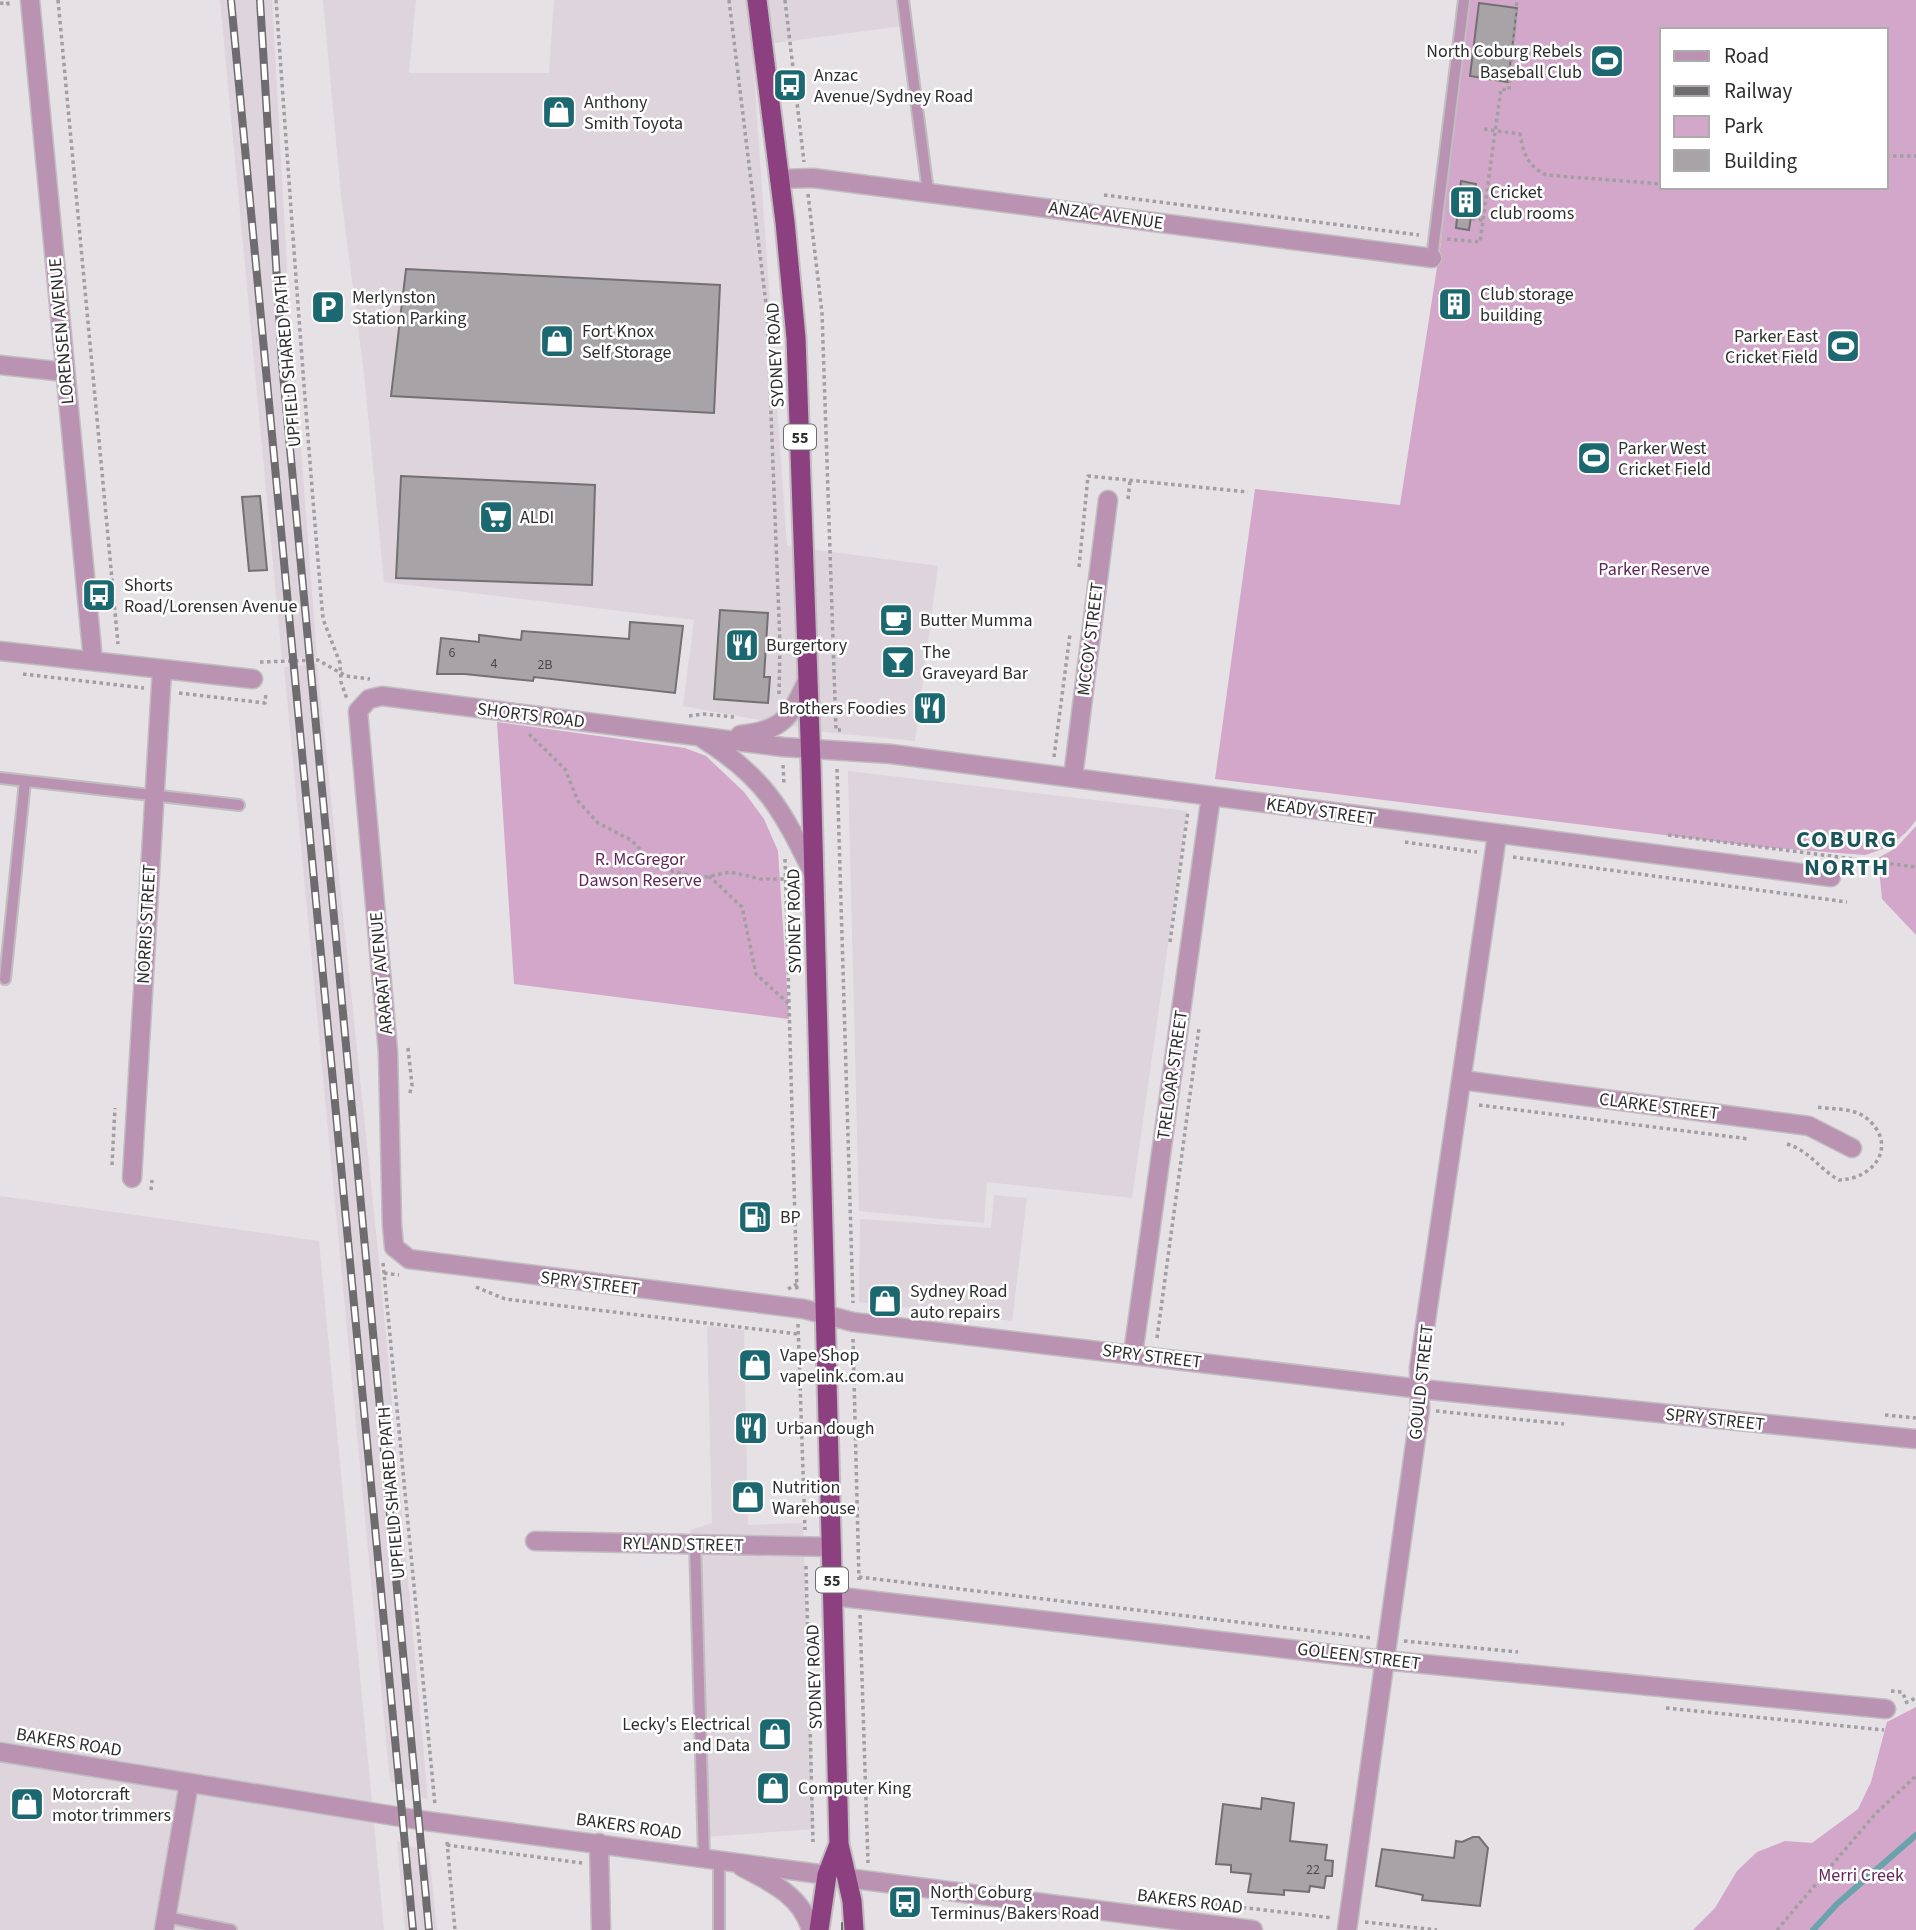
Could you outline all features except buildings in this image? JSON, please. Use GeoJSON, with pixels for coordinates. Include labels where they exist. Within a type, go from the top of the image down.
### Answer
{"type":"FeatureCollection","features":[{"type":"Feature","properties":{"kind":"highway","name":"SYDNEY ROAD"},"geometry":{"type":"LineString","coordinates":[[757,0],[796,338],[814,875],[839,1844],[854,1930]]}},
{"type":"Feature","properties":{"kind":"highway","name":"SYDNEY ROAD"},"geometry":{"type":"LineString","coordinates":[[819,1930],[827,1875],[839,1844]]}},
{"type":"Feature","properties":{"kind":"highway","name":"BAKERS ROAD"},"geometry":{"type":"LineString","coordinates":[[827,1875],[847,1878]]}},
{"type":"Feature","properties":{"kind":"street","name":"LORENSEN AVENUE"},"geometry":{"type":"LineString","coordinates":[[30,0],[93,661]]}},
{"type":"Feature","properties":{"kind":"street","name":"ANZAC AVENUE"},"geometry":{"type":"LineString","coordinates":[[779,179],[806,177],[1432,258]]}},
{"type":"Feature","properties":{"kind":"street"},"geometry":{"type":"LineString","coordinates":[[0,365],[65,372]]}},
{"type":"Feature","properties":{"kind":"street","name":"MCCOY STREET"},"geometry":{"type":"LineString","coordinates":[[1073,777],[1108,500]]}},
{"type":"Feature","properties":{"kind":"street"},"geometry":{"type":"LineString","coordinates":[[0,651],[253,680]]}},
{"type":"Feature","properties":{"kind":"street","name":"NORRIS STREET"},"geometry":{"type":"LineString","coordinates":[[132,1178],[162,669]]}},
{"type":"Feature","properties":{"kind":"street","name":"SHORTS ROAD"},"geometry":{"type":"LineString","coordinates":[[707,736],[758,733],[780,725],[790,715],[808,679]]}},
{"type":"Feature","properties":{"kind":"street","name":"SHORTS ROAD"},"geometry":{"type":"LineString","coordinates":[[363,704],[382,696],[810,748]]}},
{"type":"Feature","properties":{"kind":"street","name":"ARARAT AVENUE"},"geometry":{"type":"LineString","coordinates":[[363,704],[358,716],[388,1052],[389,1250]]}},
{"type":"Feature","properties":{"kind":"street","name":"SHORTS ROAD"},"geometry":{"type":"LineString","coordinates":[[707,736],[733,757],[775,800],[814,875]]}},
{"type":"Feature","properties":{"kind":"street","name":"KEADY STREET"},"geometry":{"type":"LineString","coordinates":[[810,748],[891,754],[1831,877]]}},
{"type":"Feature","properties":{"kind":"street","name":"TRELOAR STREET"},"geometry":{"type":"LineString","coordinates":[[1133,1354],[1211,796]]}},
{"type":"Feature","properties":{"kind":"street","name":"GOULD STREET"},"geometry":{"type":"LineString","coordinates":[[1346,1930],[1421,1389],[1419,1368],[1497,835]]}},
{"type":"Feature","properties":{"kind":"street","name":"CLARKE STREET"},"geometry":{"type":"LineString","coordinates":[[1462,1080],[1809,1126],[1852,1148]]}},
{"type":"Feature","properties":{"kind":"street","name":"SPRY STREET"},"geometry":{"type":"LineString","coordinates":[[389,1250],[410,1259],[804,1309],[853,1322],[1421,1389],[1916,1439]]}},
{"type":"Feature","properties":{"kind":"street","name":"RYLAND STREET"},"geometry":{"type":"LineString","coordinates":[[535,1541],[832,1547]]}},
{"type":"Feature","properties":{"kind":"street","name":"GOLEEN STREET"},"geometry":{"type":"LineString","coordinates":[[833,1596],[1383,1660],[1886,1709]]}},
{"type":"Feature","properties":{"kind":"street","name":"BAKERS ROAD"},"geometry":{"type":"LineString","coordinates":[[0,1752],[444,1823],[827,1875]]}},
{"type":"Feature","properties":{"kind":"street"},"geometry":{"type":"LineString","coordinates":[[165,1924],[189,1783]]}},
{"type":"Feature","properties":{"kind":"street"},"geometry":{"type":"LineString","coordinates":[[599,1843],[601,1930]]}},
{"type":"Feature","properties":{"kind":"street"},"geometry":{"type":"LineString","coordinates":[[718,1859],[787,1892],[807,1914],[811,1930]]}},
{"type":"Feature","properties":{"kind":"street","name":"BAKERS ROAD"},"geometry":{"type":"LineString","coordinates":[[847,1878],[1126,1922],[1253,1930]]}},
{"type":"Feature","properties":{"kind":"lane"},"geometry":{"type":"LineString","coordinates":[[904,0],[928,192]]}},
{"type":"Feature","properties":{"kind":"lane"},"geometry":{"type":"LineString","coordinates":[[1432,258],[1464,0]]}},
{"type":"Feature","properties":{"kind":"lane"},"geometry":{"type":"LineString","coordinates":[[0,778],[239,805]]}},
{"type":"Feature","properties":{"kind":"lane"},"geometry":{"type":"LineString","coordinates":[[5,979],[25,781]]}},
{"type":"Feature","properties":{"kind":"lane"},"geometry":{"type":"LineString","coordinates":[[695,1544],[718,1859],[719,1930]]}},
{"type":"Feature","properties":{"kind":"lane"},"geometry":{"type":"LineString","coordinates":[[165,1924],[230,1930]]}},
{"type":"Feature","properties":{"kind":"path"},"geometry":{"type":"LineString","coordinates":[[0,3],[8,4],[7,0]]}},
{"type":"Feature","properties":{"kind":"path"},"geometry":{"type":"LineString","coordinates":[[58,0],[118,645]]}},
{"type":"Feature","properties":{"kind":"path","name":"UPFIELD SHARED PATH"},"geometry":{"type":"LineString","coordinates":[[276,0],[287,124],[290,225],[323,619],[340,663],[341,682],[347,699],[363,704]]}},
{"type":"Feature","properties":{"kind":"path"},"geometry":{"type":"LineString","coordinates":[[729,0],[767,312],[780,644],[778,699]]}},
{"type":"Feature","properties":{"kind":"path"},"geometry":{"type":"LineString","coordinates":[[785,0],[822,313],[836,730]]}},
{"type":"Feature","properties":{"kind":"path"},"geometry":{"type":"LineString","coordinates":[[1090,193],[1480,242],[1501,89],[1510,90],[1517,0]]}},
{"type":"Feature","properties":{"kind":"path"},"geometry":{"type":"LineString","coordinates":[[1484,129],[1520,134],[1524,157],[1533,168],[1546,176],[1660,184]]}},
{"type":"Feature","properties":{"kind":"path"},"geometry":{"type":"LineString","coordinates":[[804,156],[814,158]]}},
{"type":"Feature","properties":{"kind":"path"},"geometry":{"type":"LineString","coordinates":[[1888,156],[1916,156]]}},
{"type":"Feature","properties":{"kind":"path"},"geometry":{"type":"LineString","coordinates":[[1472,219],[1483,220]]}},
{"type":"Feature","properties":{"kind":"path"},"geometry":{"type":"LineString","coordinates":[[1130,481],[1133,478],[1248,492]]}},
{"type":"Feature","properties":{"kind":"path"},"geometry":{"type":"LineString","coordinates":[[256,661],[278,663],[318,660],[327,664]]}},
{"type":"Feature","properties":{"kind":"path"},"geometry":{"type":"LineString","coordinates":[[536,730],[523,728],[565,769],[578,801],[598,823],[631,840],[659,868],[701,878],[730,872],[761,879],[786,879]]}},
{"type":"Feature","properties":{"kind":"path"},"geometry":{"type":"LineString","coordinates":[[760,783],[783,765]]}},
{"type":"Feature","properties":{"kind":"path"},"geometry":{"type":"LineString","coordinates":[[1868,860],[1916,867]]}},
{"type":"Feature","properties":{"kind":"path"},"geometry":{"type":"LineString","coordinates":[[709,876],[742,907],[756,974],[789,1003]]}},
{"type":"Feature","properties":{"kind":"path"},"geometry":{"type":"LineString","coordinates":[[1157,1338],[1200,1023]]}},
{"type":"Feature","properties":{"kind":"path"},"geometry":{"type":"LineString","coordinates":[[408,1045],[412,1085],[408,1097]]}},
{"type":"Feature","properties":{"kind":"path","name":"UPFIELD SHARED PATH"},"geometry":{"type":"LineString","coordinates":[[389,1250],[384,1273],[434,1802],[444,1823],[455,1930]]}},
{"type":"Feature","properties":{"kind":"path"},"geometry":{"type":"LineString","coordinates":[[384,1273],[409,1276]]}},
{"type":"Feature","properties":{"kind":"path"},"geometry":{"type":"LineString","coordinates":[[468,1284],[505,1299],[798,1335]]}},
{"type":"Feature","properties":{"kind":"path"},"geometry":{"type":"LineString","coordinates":[[780,1293],[797,1284]]}},
{"type":"Feature","properties":{"kind":"path"},"geometry":{"type":"LineString","coordinates":[[853,1303],[866,1305]]}},
{"type":"Feature","properties":{"kind":"path"},"geometry":{"type":"LineString","coordinates":[[1136,1335],[1170,1340]]}},
{"type":"Feature","properties":{"kind":"path"},"geometry":{"type":"LineString","coordinates":[[1874,1414],[1916,1418]]}},
{"type":"Feature","properties":{"kind":"path"},"geometry":{"type":"LineString","coordinates":[[1777,1930],[1876,1813],[1916,1776]]}},
{"type":"Feature","properties":{"kind":"path"},"geometry":{"type":"LineString","coordinates":[[447,1845],[599,1865]]}},
{"type":"Feature","properties":{"kind":"shaded area"},"geometry":{"type":"Polygon","coordinates":[[[220,0],[272,0],[287,268],[317,657],[282,659],[220,0]]]}},
{"type":"Feature","properties":{"kind":"shaded area"},"geometry":{"type":"Polygon","coordinates":[[[323,0],[416,0],[409,73],[549,73],[554,0],[899,0],[902,26],[752,46],[787,546],[938,566],[915,741],[825,732],[683,706],[694,620],[384,582],[364,373],[341,195],[323,0]]]}},
{"type":"Feature","properties":{"kind":"shaded area"},"geometry":{"type":"Polygon","coordinates":[[[317,664],[380,1271],[428,1800],[390,1781],[284,667],[317,664]]]}},
{"type":"Feature","properties":{"kind":"shaded area"},"geometry":{"type":"Polygon","coordinates":[[[848,771],[1187,811],[1132,1198],[987,1182],[984,1223],[859,1211],[848,771]]]}},
{"type":"Feature","properties":{"kind":"shaded area"},"geometry":{"type":"Polygon","coordinates":[[[994,1195],[1027,1198],[1012,1321],[859,1302],[860,1219],[991,1228],[994,1195]]]}},
{"type":"Feature","properties":{"kind":"shaded area"},"geometry":{"type":"Polygon","coordinates":[[[0,1196],[319,1241],[384,1930],[0,1930],[0,1196]]]}},
{"type":"Feature","properties":{"kind":"shaded area"},"geometry":{"type":"Polygon","coordinates":[[[707,1326],[744,1330],[748,1525],[803,1523],[814,1829],[705,1837],[690,1530],[712,1523],[707,1326]]]}},
{"type":"Feature","properties":{"kind":"shaded area"},"geometry":{"type":"Polygon","coordinates":[[[397,1841],[429,1853],[437,1930],[405,1930],[397,1841]]]}},
{"type":"Feature","properties":{"kind":"green space","name":"Parker Reserve"},"geometry":{"type":"Polygon","coordinates":[[[1468,0],[1916,0],[1916,820],[1900,838],[1865,855],[1761,847],[1215,779],[1255,489],[1400,505],[1441,242],[1468,0]]]}},
{"type":"Feature","properties":{"kind":"green space","name":"R. McGregor Dawson Reserve"},"geometry":{"type":"Polygon","coordinates":[[[497,722],[685,748],[706,756],[744,792],[764,819],[778,851],[789,1019],[514,984],[497,722]]]}},
{"type":"Feature","properties":{"kind":"green space"},"geometry":{"type":"Polygon","coordinates":[[[1916,826],[1916,935],[1882,899],[1878,858],[1896,848],[1916,826]]]}},
{"type":"Feature","properties":{"kind":"green space","name":"Merri Creek"},"geometry":{"type":"Polygon","coordinates":[[[1916,1707],[1916,1930],[1693,1930],[1715,1908],[1737,1871],[1757,1852],[1785,1841],[1812,1843],[1858,1809],[1871,1782],[1887,1722],[1916,1707]]]}},
{"type":"Feature","properties":{"kind":"waterway","name":"Merri Creek"},"geometry":{"type":"LineString","coordinates":[[1813,1930],[1837,1904],[1916,1835]]}},
{"type":"Feature","properties":{"kind":"tram line"},"geometry":{"type":"LineString","coordinates":[[842,1923],[842,1930]]}},
{"type":"Feature","properties":{"kind":"railway"},"geometry":{"type":"LineString","coordinates":[[231,0],[413,1930]]}},
{"type":"Feature","properties":{"kind":"railway"},"geometry":{"type":"LineString","coordinates":[[260,0],[282,363],[429,1930]]}},
{"type":"Feature","properties":{"kind":"place","name":"North Coburg Rebels Baseball Club"},"geometry":{"type":"Point","coordinates":[1607,61]}},
{"type":"Feature","properties":{"kind":"place","name":"Anzac Avenue/Sydney Road"},"geometry":{"type":"Point","coordinates":[790,85]}},
{"type":"Feature","properties":{"kind":"place","name":"Anthony Smith Toyota"},"geometry":{"type":"Point","coordinates":[559,112]}},
{"type":"Feature","properties":{"kind":"place","name":"Cricket club rooms"},"geometry":{"type":"Point","coordinates":[1466,202]}},
{"type":"Feature","properties":{"kind":"place","name":"Club storage building"},"geometry":{"type":"Point","coordinates":[1455,304]}},
{"type":"Feature","properties":{"kind":"place","name":"Merlynston Station Parking"},"geometry":{"type":"Point","coordinates":[328,307]}},
{"type":"Feature","properties":{"kind":"place","name":"Fort Knox Self Storage"},"geometry":{"type":"Point","coordinates":[557,341]}},
{"type":"Feature","properties":{"kind":"place","name":"Parker East Cricket Field"},"geometry":{"type":"Point","coordinates":[1843,346]}},
{"type":"Feature","properties":{"kind":"place","name":"Parker West Cricket Field"},"geometry":{"type":"Point","coordinates":[1594,458]}},
{"type":"Feature","properties":{"kind":"place","name":"ALDI"},"geometry":{"type":"Point","coordinates":[496,517]}},
{"type":"Feature","properties":{"kind":"place","name":"Shorts Road/Lorensen Avenue"},"geometry":{"type":"Point","coordinates":[99,595]}},
{"type":"Feature","properties":{"kind":"place","name":"Butter Mumma"},"geometry":{"type":"Point","coordinates":[896,620]}},
{"type":"Feature","properties":{"kind":"place","name":"Burgertory"},"geometry":{"type":"Point","coordinates":[742,645]}},
{"type":"Feature","properties":{"kind":"place","name":"The Graveyard Bar"},"geometry":{"type":"Point","coordinates":[898,662]}},
{"type":"Feature","properties":{"kind":"place","name":"Brothers Foodies"},"geometry":{"type":"Point","coordinates":[930,708]}},
{"type":"Feature","properties":{"kind":"place","name":"BP"},"geometry":{"type":"Point","coordinates":[755,1217]}},
{"type":"Feature","properties":{"kind":"place","name":"Sydney Road auto repairs"},"geometry":{"type":"Point","coordinates":[885,1301]}},
{"type":"Feature","properties":{"kind":"place","name":"Vape Shop vapelink.com.au"},"geometry":{"type":"Point","coordinates":[755,1365]}},
{"type":"Feature","properties":{"kind":"place","name":"Urban dough"},"geometry":{"type":"Point","coordinates":[751,1428]}},
{"type":"Feature","properties":{"kind":"place","name":"Nutrition Warehouse"},"geometry":{"type":"Point","coordinates":[748,1497]}},
{"type":"Feature","properties":{"kind":"place","name":"Lecky's Electrical and Data"},"geometry":{"type":"Point","coordinates":[775,1734]}},
{"type":"Feature","properties":{"kind":"place","name":"Computer King"},"geometry":{"type":"Point","coordinates":[773,1788]}},
{"type":"Feature","properties":{"kind":"place","name":"Motorcraft motor trimmers"},"geometry":{"type":"Point","coordinates":[27,1804]}},
{"type":"Feature","properties":{"kind":"place","name":"North Coburg Terminus/Bakers Road"},"geometry":{"type":"Point","coordinates":[905,1902]}},
{"type":"Feature","properties":{"kind":"district","name":"COBURG NORTH"},"geometry":{"type":"Point","coordinates":[1847,853]}}]}
